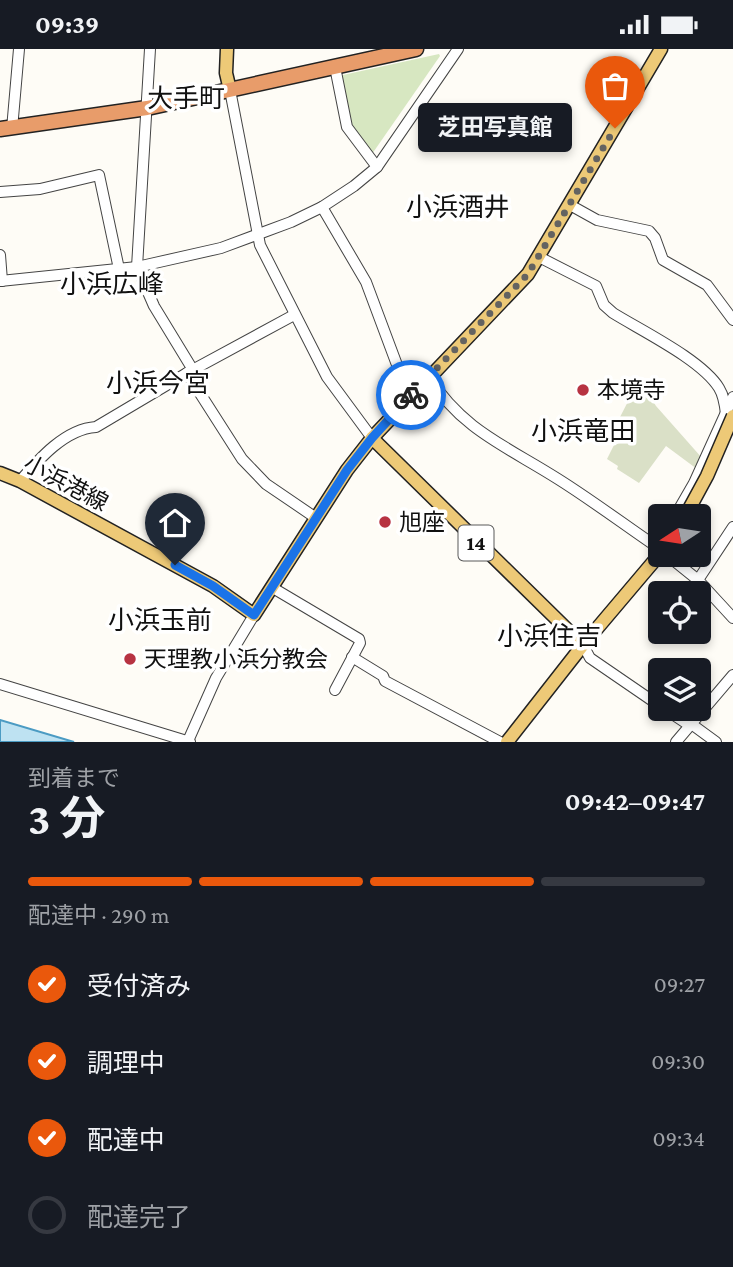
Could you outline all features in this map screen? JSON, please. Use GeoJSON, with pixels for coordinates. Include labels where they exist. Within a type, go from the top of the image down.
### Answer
{"type":"FeatureCollection","features":[{"type":"Feature","properties":{"kind":"highway"},"geometry":{"type":"LineString","coordinates":[[6,129],[147,108],[416,49]]}},
{"type":"Feature","properties":{"kind":"main road"},"geometry":{"type":"LineString","coordinates":[[227,49],[226,73],[230,89]]}},
{"type":"Feature","properties":{"kind":"main road"},"geometry":{"type":"LineString","coordinates":[[254,615],[347,470],[372,438],[528,274],[661,49]]}},
{"type":"Feature","properties":{"kind":"main road"},"geometry":{"type":"LineString","coordinates":[[692,504],[707,476],[731,417]]}},
{"type":"Feature","properties":{"kind":"main road","name":"14"},"geometry":{"type":"LineString","coordinates":[[372,438],[583,645]]}},
{"type":"Feature","properties":{"kind":"main road","name":"小浜港線"},"geometry":{"type":"LineString","coordinates":[[0,473],[20,481],[213,586],[254,615]]}},
{"type":"Feature","properties":{"kind":"main road"},"geometry":{"type":"LineString","coordinates":[[508,741],[648,561]]}},
{"type":"Feature","properties":{"kind":"street"},"geometry":{"type":"LineString","coordinates":[[6,129],[19,49]]}},
{"type":"Feature","properties":{"kind":"street"},"geometry":{"type":"LineString","coordinates":[[150,49],[136,267],[154,306],[242,459],[266,484],[316,517]]}},
{"type":"Feature","properties":{"kind":"street"},"geometry":{"type":"LineString","coordinates":[[0,255],[1,281],[136,267],[221,248],[322,207],[377,167],[458,49]]}},
{"type":"Feature","properties":{"kind":"street"},"geometry":{"type":"LineString","coordinates":[[335,67],[347,127],[377,167]]}},
{"type":"Feature","properties":{"kind":"street"},"geometry":{"type":"LineString","coordinates":[[230,89],[260,244],[327,377],[372,438]]}},
{"type":"Feature","properties":{"kind":"street"},"geometry":{"type":"LineString","coordinates":[[0,192],[40,189],[99,175],[119,269]]}},
{"type":"Feature","properties":{"kind":"street"},"geometry":{"type":"LineString","coordinates":[[570,205],[597,220],[649,231],[655,238],[663,260],[707,285],[733,320]]}},
{"type":"Feature","properties":{"kind":"street"},"geometry":{"type":"LineString","coordinates":[[322,207],[366,282],[409,397]]}},
{"type":"Feature","properties":{"kind":"street"},"geometry":{"type":"LineString","coordinates":[[539,257],[596,286],[604,305],[613,313],[695,364],[719,387],[731,417]]}},
{"type":"Feature","properties":{"kind":"street"},"geometry":{"type":"LineString","coordinates":[[20,481],[55,446],[85,428],[96,427],[190,371],[294,315]]}},
{"type":"Feature","properties":{"kind":"street"},"geometry":{"type":"LineString","coordinates":[[429,377],[444,401],[471,425],[648,540]]}},
{"type":"Feature","properties":{"kind":"street"},"geometry":{"type":"LineString","coordinates":[[682,504],[731,417],[733,397]]}},
{"type":"Feature","properties":{"kind":"street"},"geometry":{"type":"LineString","coordinates":[[698,580],[733,527]]}},
{"type":"Feature","properties":{"kind":"street"},"geometry":{"type":"LineString","coordinates":[[682,567],[698,580],[733,618]]}},
{"type":"Feature","properties":{"kind":"street"},"geometry":{"type":"LineString","coordinates":[[273,588],[359,639],[360,643],[335,690]]}},
{"type":"Feature","properties":{"kind":"street"},"geometry":{"type":"LineString","coordinates":[[0,684],[189,742],[216,678],[254,615]]}},
{"type":"Feature","properties":{"kind":"street"},"geometry":{"type":"LineString","coordinates":[[583,645],[590,658],[648,698]]}},
{"type":"Feature","properties":{"kind":"street"},"geometry":{"type":"LineString","coordinates":[[352,657],[383,675],[385,681],[508,741]]}},
{"type":"Feature","properties":{"kind":"street"},"geometry":{"type":"LineString","coordinates":[[676,742],[733,675]]}},
{"type":"Feature","properties":{"kind":"street"},"geometry":{"type":"LineString","coordinates":[[685,721],[716,742]]}},
{"type":"Feature","properties":{"kind":"green space"},"geometry":{"type":"Polygon","coordinates":[[[439,54],[372,154],[350,122],[340,78],[343,75],[439,54]]]}},
{"type":"Feature","properties":{"kind":"green space"},"geometry":{"type":"Polygon","coordinates":[[[637,384],[645,389],[656,406],[702,458],[697,469],[666,446],[639,483],[607,459],[628,425],[619,419],[637,384]]]}},
{"type":"Feature","properties":{"kind":"water"},"geometry":{"type":"Polygon","coordinates":[[[0,720],[74,742],[0,742],[0,720]]]}},
{"type":"Feature","properties":{"kind":"way so far"},"geometry":{"type":"LineString","coordinates":[[411,395],[528,274],[615,128]]}},
{"type":"Feature","properties":{"kind":"place","name":"芝田写真館"},"geometry":{"type":"Point","coordinates":[615,128]}},
{"type":"Feature","properties":{"kind":"place","name":"本境寺"},"geometry":{"type":"Point","coordinates":[583,390]}},
{"type":"Feature","properties":{"kind":"place","name":"旭座"},"geometry":{"type":"Point","coordinates":[385,522]}},
{"type":"Feature","properties":{"kind":"place","name":"天理教小浜分教会"},"geometry":{"type":"Point","coordinates":[130,659]}},
{"type":"Feature","properties":{"kind":"district","name":"大手町"},"geometry":{"type":"Point","coordinates":[186,98]}},
{"type":"Feature","properties":{"kind":"district","name":"小浜酒井"},"geometry":{"type":"Point","coordinates":[458,207]}},
{"type":"Feature","properties":{"kind":"district","name":"小浜広峰"},"geometry":{"type":"Point","coordinates":[112,284]}},
{"type":"Feature","properties":{"kind":"district","name":"小浜今宮"},"geometry":{"type":"Point","coordinates":[158,383]}},
{"type":"Feature","properties":{"kind":"district","name":"小浜竜田"},"geometry":{"type":"Point","coordinates":[583,431]}},
{"type":"Feature","properties":{"kind":"district","name":"小浜玉前"},"geometry":{"type":"Point","coordinates":[160,620]}},
{"type":"Feature","properties":{"kind":"district","name":"小浜住吉"},"geometry":{"type":"Point","coordinates":[549,636]}},
{"type":"Feature","properties":{"kind":"route"},"geometry":{"type":"LineString","coordinates":[[175,565],[213,586],[254,615],[347,470],[411,395]]}}]}
